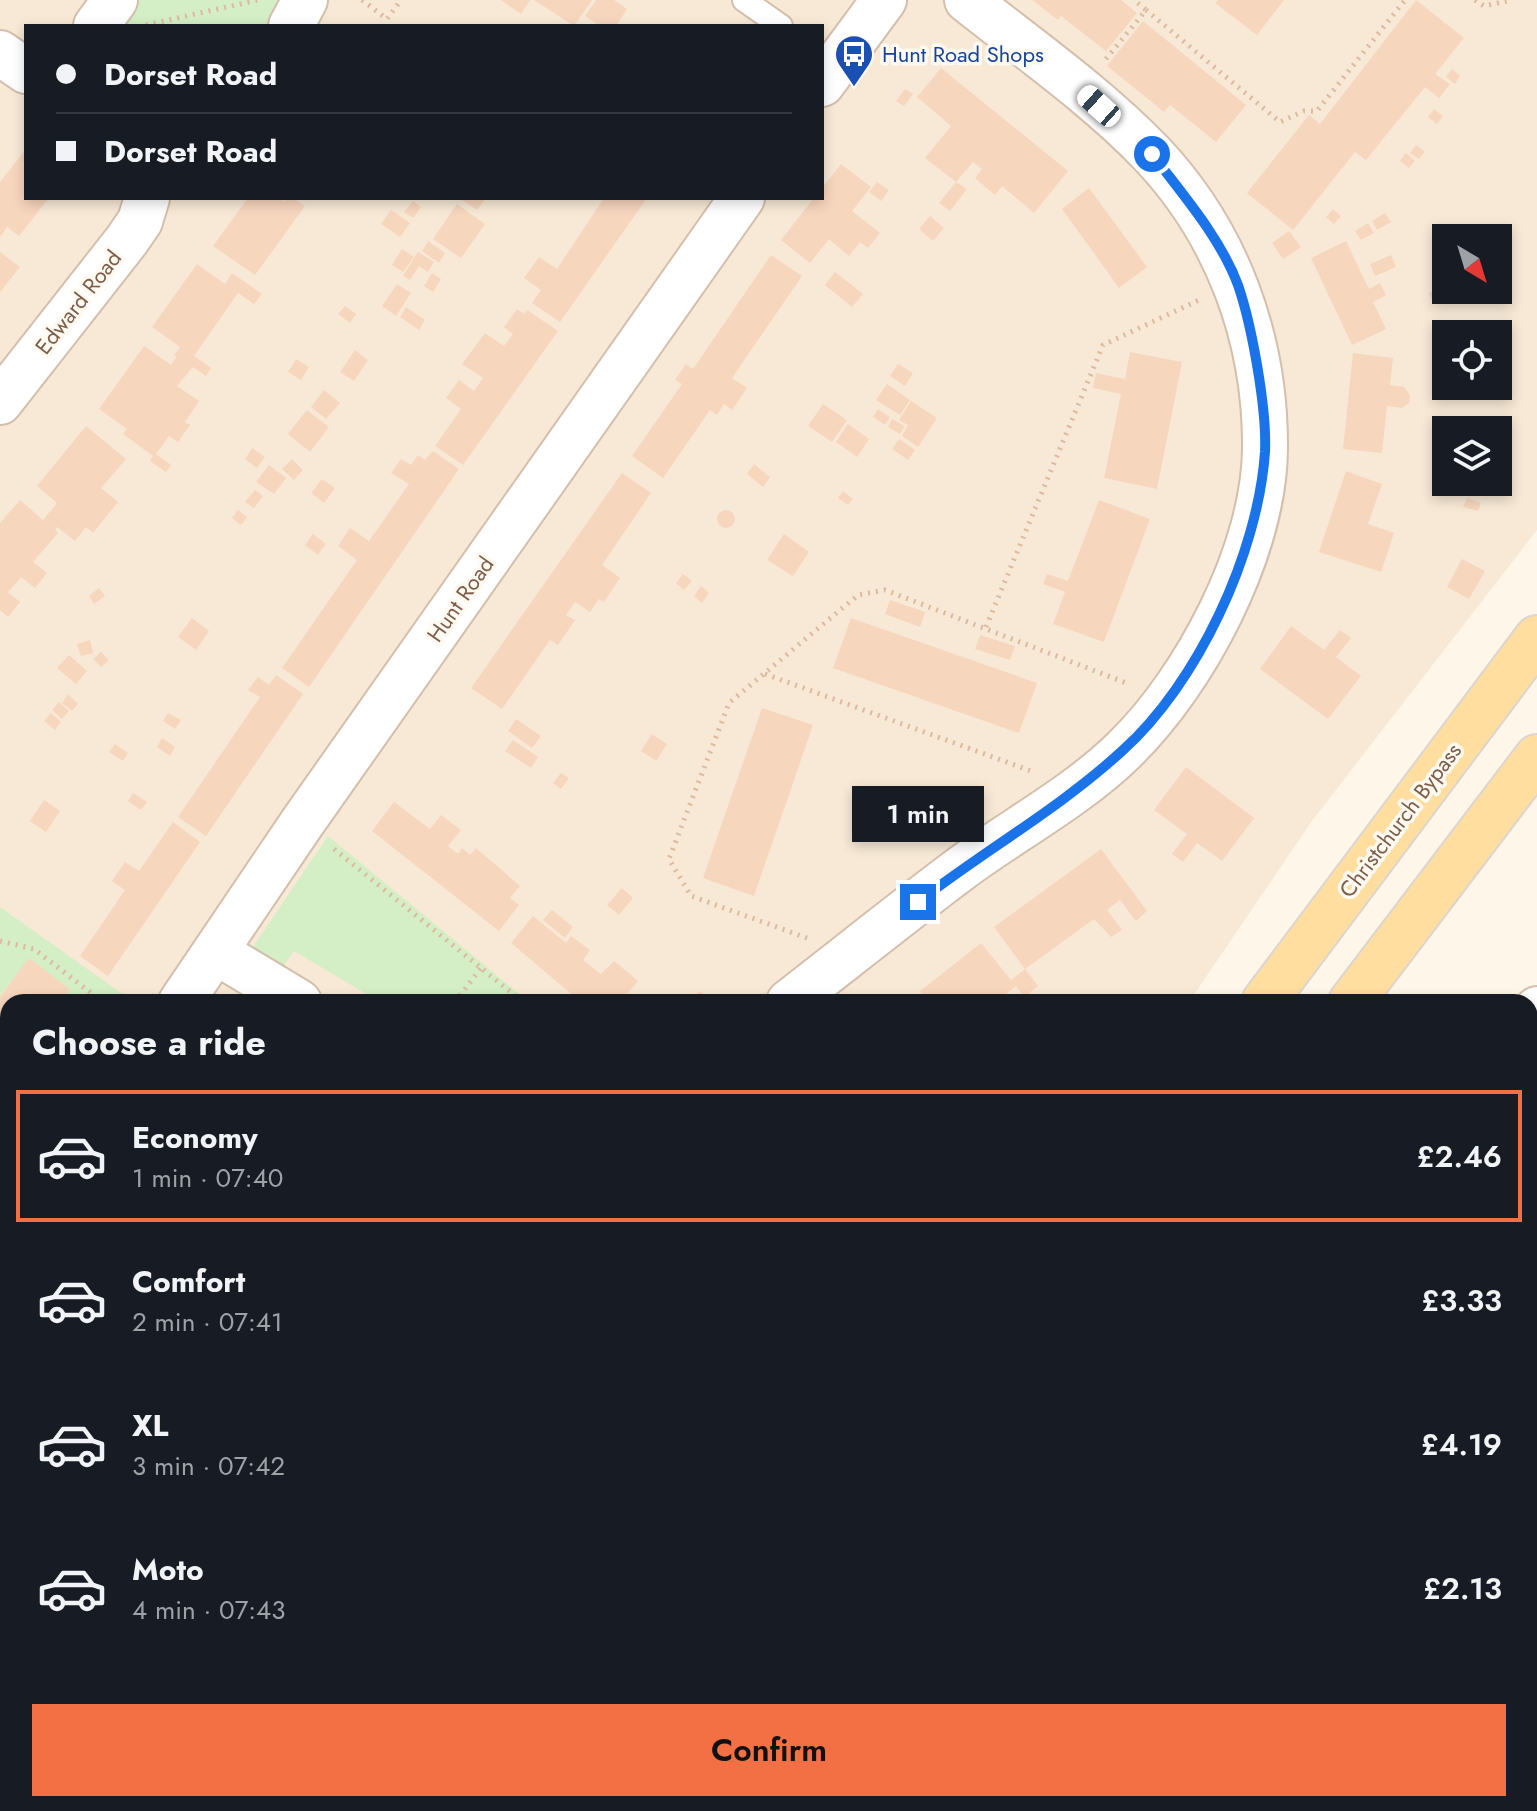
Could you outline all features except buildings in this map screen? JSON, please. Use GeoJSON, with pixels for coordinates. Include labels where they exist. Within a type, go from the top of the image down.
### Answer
{"type":"FeatureCollection","features":[{"type":"Feature","properties":{"kind":"main road","name":"Christchurch Bypass"},"geometry":{"type":"LineString","coordinates":[[1270,994],[1537,638]]}},
{"type":"Feature","properties":{"kind":"main road"},"geometry":{"type":"LineString","coordinates":[[1357,994],[1537,757]]}},
{"type":"Feature","properties":{"kind":"street"},"geometry":{"type":"LineString","coordinates":[[97,24],[115,0]]}},
{"type":"Feature","properties":{"kind":"street"},"geometry":{"type":"LineString","coordinates":[[292,24],[305,0]]}},
{"type":"Feature","properties":{"kind":"street"},"geometry":{"type":"LineString","coordinates":[[827,68],[884,0]]}},
{"type":"Feature","properties":{"kind":"street"},"geometry":{"type":"LineString","coordinates":[[799,994],[963,867],[1123,751],[1184,680],[1221,612],[1252,529],[1265,450],[1254,343],[1237,284],[1214,237],[1152,154],[1081,90],[967,0]]}},
{"type":"Feature","properties":{"kind":"street"},"geometry":{"type":"LineString","coordinates":[[0,53],[24,70]]}},
{"type":"Feature","properties":{"kind":"street","name":"Edward Road"},"geometry":{"type":"LineString","coordinates":[[0,402],[127,240],[140,221],[146,200]]}},
{"type":"Feature","properties":{"kind":"street","name":"Hunt Road"},"geometry":{"type":"LineString","coordinates":[[187,994],[302,823],[741,200]]}},
{"type":"Feature","properties":{"kind":"street"},"geometry":{"type":"LineString","coordinates":[[216,952],[286,994]]}},
{"type":"Feature","properties":{"kind":"lane"},"geometry":{"type":"LineString","coordinates":[[744,0],[778,24]]}},
{"type":"Feature","properties":{"kind":"path"},"geometry":{"type":"LineString","coordinates":[[152,24],[259,0]]}},
{"type":"Feature","properties":{"kind":"path"},"geometry":{"type":"LineString","coordinates":[[362,0],[387,19],[401,0]]}},
{"type":"Feature","properties":{"kind":"path"},"geometry":{"type":"LineString","coordinates":[[1134,0],[1280,122],[1304,111],[1317,111],[1405,0]]}},
{"type":"Feature","properties":{"kind":"path"},"geometry":{"type":"LineString","coordinates":[[1475,0],[1484,6],[1512,0]]}},
{"type":"Feature","properties":{"kind":"path"},"geometry":{"type":"LineString","coordinates":[[1081,90],[1146,10]]}},
{"type":"Feature","properties":{"kind":"path"},"geometry":{"type":"LineString","coordinates":[[986,627],[1103,345],[1237,284]]}},
{"type":"Feature","properties":{"kind":"path"},"geometry":{"type":"LineString","coordinates":[[850,954],[691,896],[669,859],[729,703],[858,595],[885,590],[1167,699]]}},
{"type":"Feature","properties":{"kind":"path"},"geometry":{"type":"LineString","coordinates":[[764,674],[1076,787]]}},
{"type":"Feature","properties":{"kind":"path"},"geometry":{"type":"LineString","coordinates":[[302,823],[513,994]]}},
{"type":"Feature","properties":{"kind":"path"},"geometry":{"type":"LineString","coordinates":[[0,941],[34,949],[93,994]]}},
{"type":"Feature","properties":{"kind":"path"},"geometry":{"type":"LineString","coordinates":[[461,994],[481,968]]}},
{"type":"Feature","properties":{"kind":"shaded area"},"geometry":{"type":"Polygon","coordinates":[[[0,0],[1537,0],[1537,530],[1312,821],[1194,994],[0,994],[0,0]]]}},
{"type":"Feature","properties":{"kind":"green space"},"geometry":{"type":"Polygon","coordinates":[[[133,0],[286,0],[274,24],[116,24],[133,0]]]}},
{"type":"Feature","properties":{"kind":"green space"},"geometry":{"type":"Polygon","coordinates":[[[328,836],[519,994],[367,994],[294,951],[277,975],[248,954],[328,836]]]}},
{"type":"Feature","properties":{"kind":"green space"},"geometry":{"type":"Polygon","coordinates":[[[0,907],[122,994],[67,994],[70,989],[29,959],[0,994],[0,907]]]}},
{"type":"Feature","properties":{"kind":"place","name":"Hunt Road Shops"},"geometry":{"type":"Point","coordinates":[854,88]}},
{"type":"Feature","properties":{"kind":"route"},"geometry":{"type":"LineString","coordinates":[[918,902],[1123,751],[1184,680],[1221,612],[1252,529],[1265,450],[1254,343],[1237,284],[1214,237],[1152,154]]}}]}
